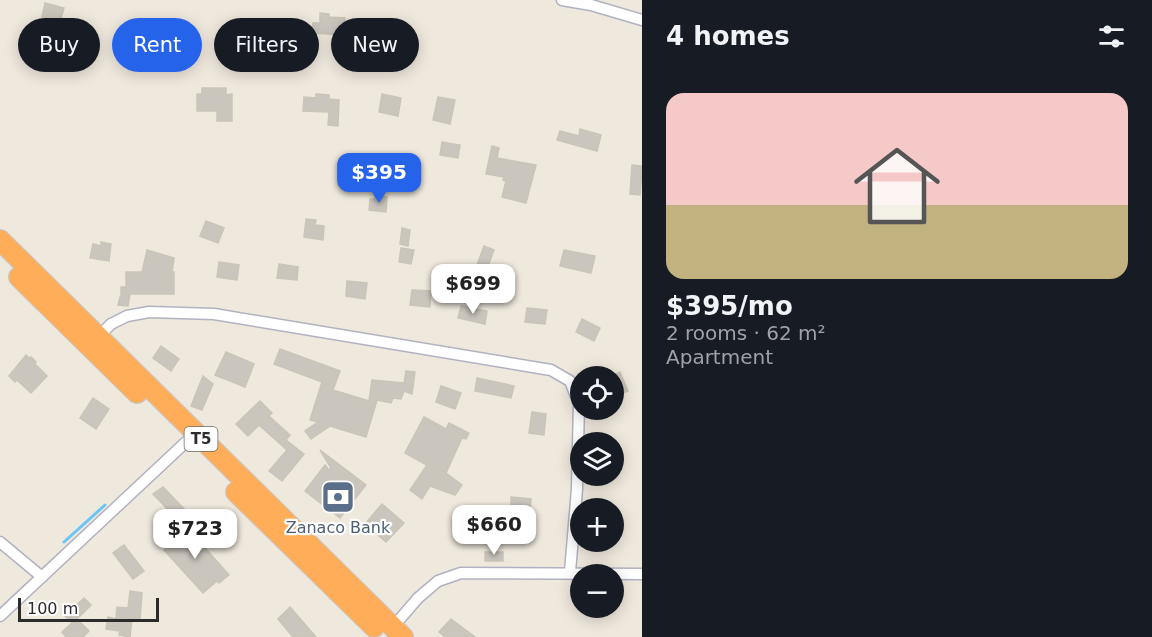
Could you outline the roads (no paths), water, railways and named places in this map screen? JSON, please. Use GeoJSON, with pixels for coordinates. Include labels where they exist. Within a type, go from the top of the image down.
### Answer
{"type":"FeatureCollection","features":[{"type":"Feature","properties":{"kind":"highway","name":"T5"},"geometry":{"type":"LineString","coordinates":[[0,240],[99,336],[393,634]]}},
{"type":"Feature","properties":{"kind":"highway","name":"T5"},"geometry":{"type":"LineString","coordinates":[[0,258],[186,442],[393,634]]}},
{"type":"Feature","properties":{"kind":"street"},"geometry":{"type":"LineString","coordinates":[[562,0],[591,5],[642,20]]}},
{"type":"Feature","properties":{"kind":"street"},"geometry":{"type":"LineString","coordinates":[[99,336],[111,324],[127,316],[149,312],[214,314],[551,370],[570,381],[579,404],[577,489],[571,564]]}},
{"type":"Feature","properties":{"kind":"street"},"geometry":{"type":"LineString","coordinates":[[0,616],[186,442]]}},
{"type":"Feature","properties":{"kind":"street"},"geometry":{"type":"LineString","coordinates":[[0,542],[42,577]]}},
{"type":"Feature","properties":{"kind":"street"},"geometry":{"type":"LineString","coordinates":[[393,634],[418,598],[438,581],[461,573],[570,572]]}},
{"type":"Feature","properties":{"kind":"street"},"geometry":{"type":"LineString","coordinates":[[624,574],[642,574]]}},
{"type":"Feature","properties":{"kind":"waterway"},"geometry":{"type":"LineString","coordinates":[[64,542],[105,505]]}},
{"type":"Feature","properties":{"kind":"place","name":"Zanaco Bank"},"geometry":{"type":"Point","coordinates":[338,497]}}]}
